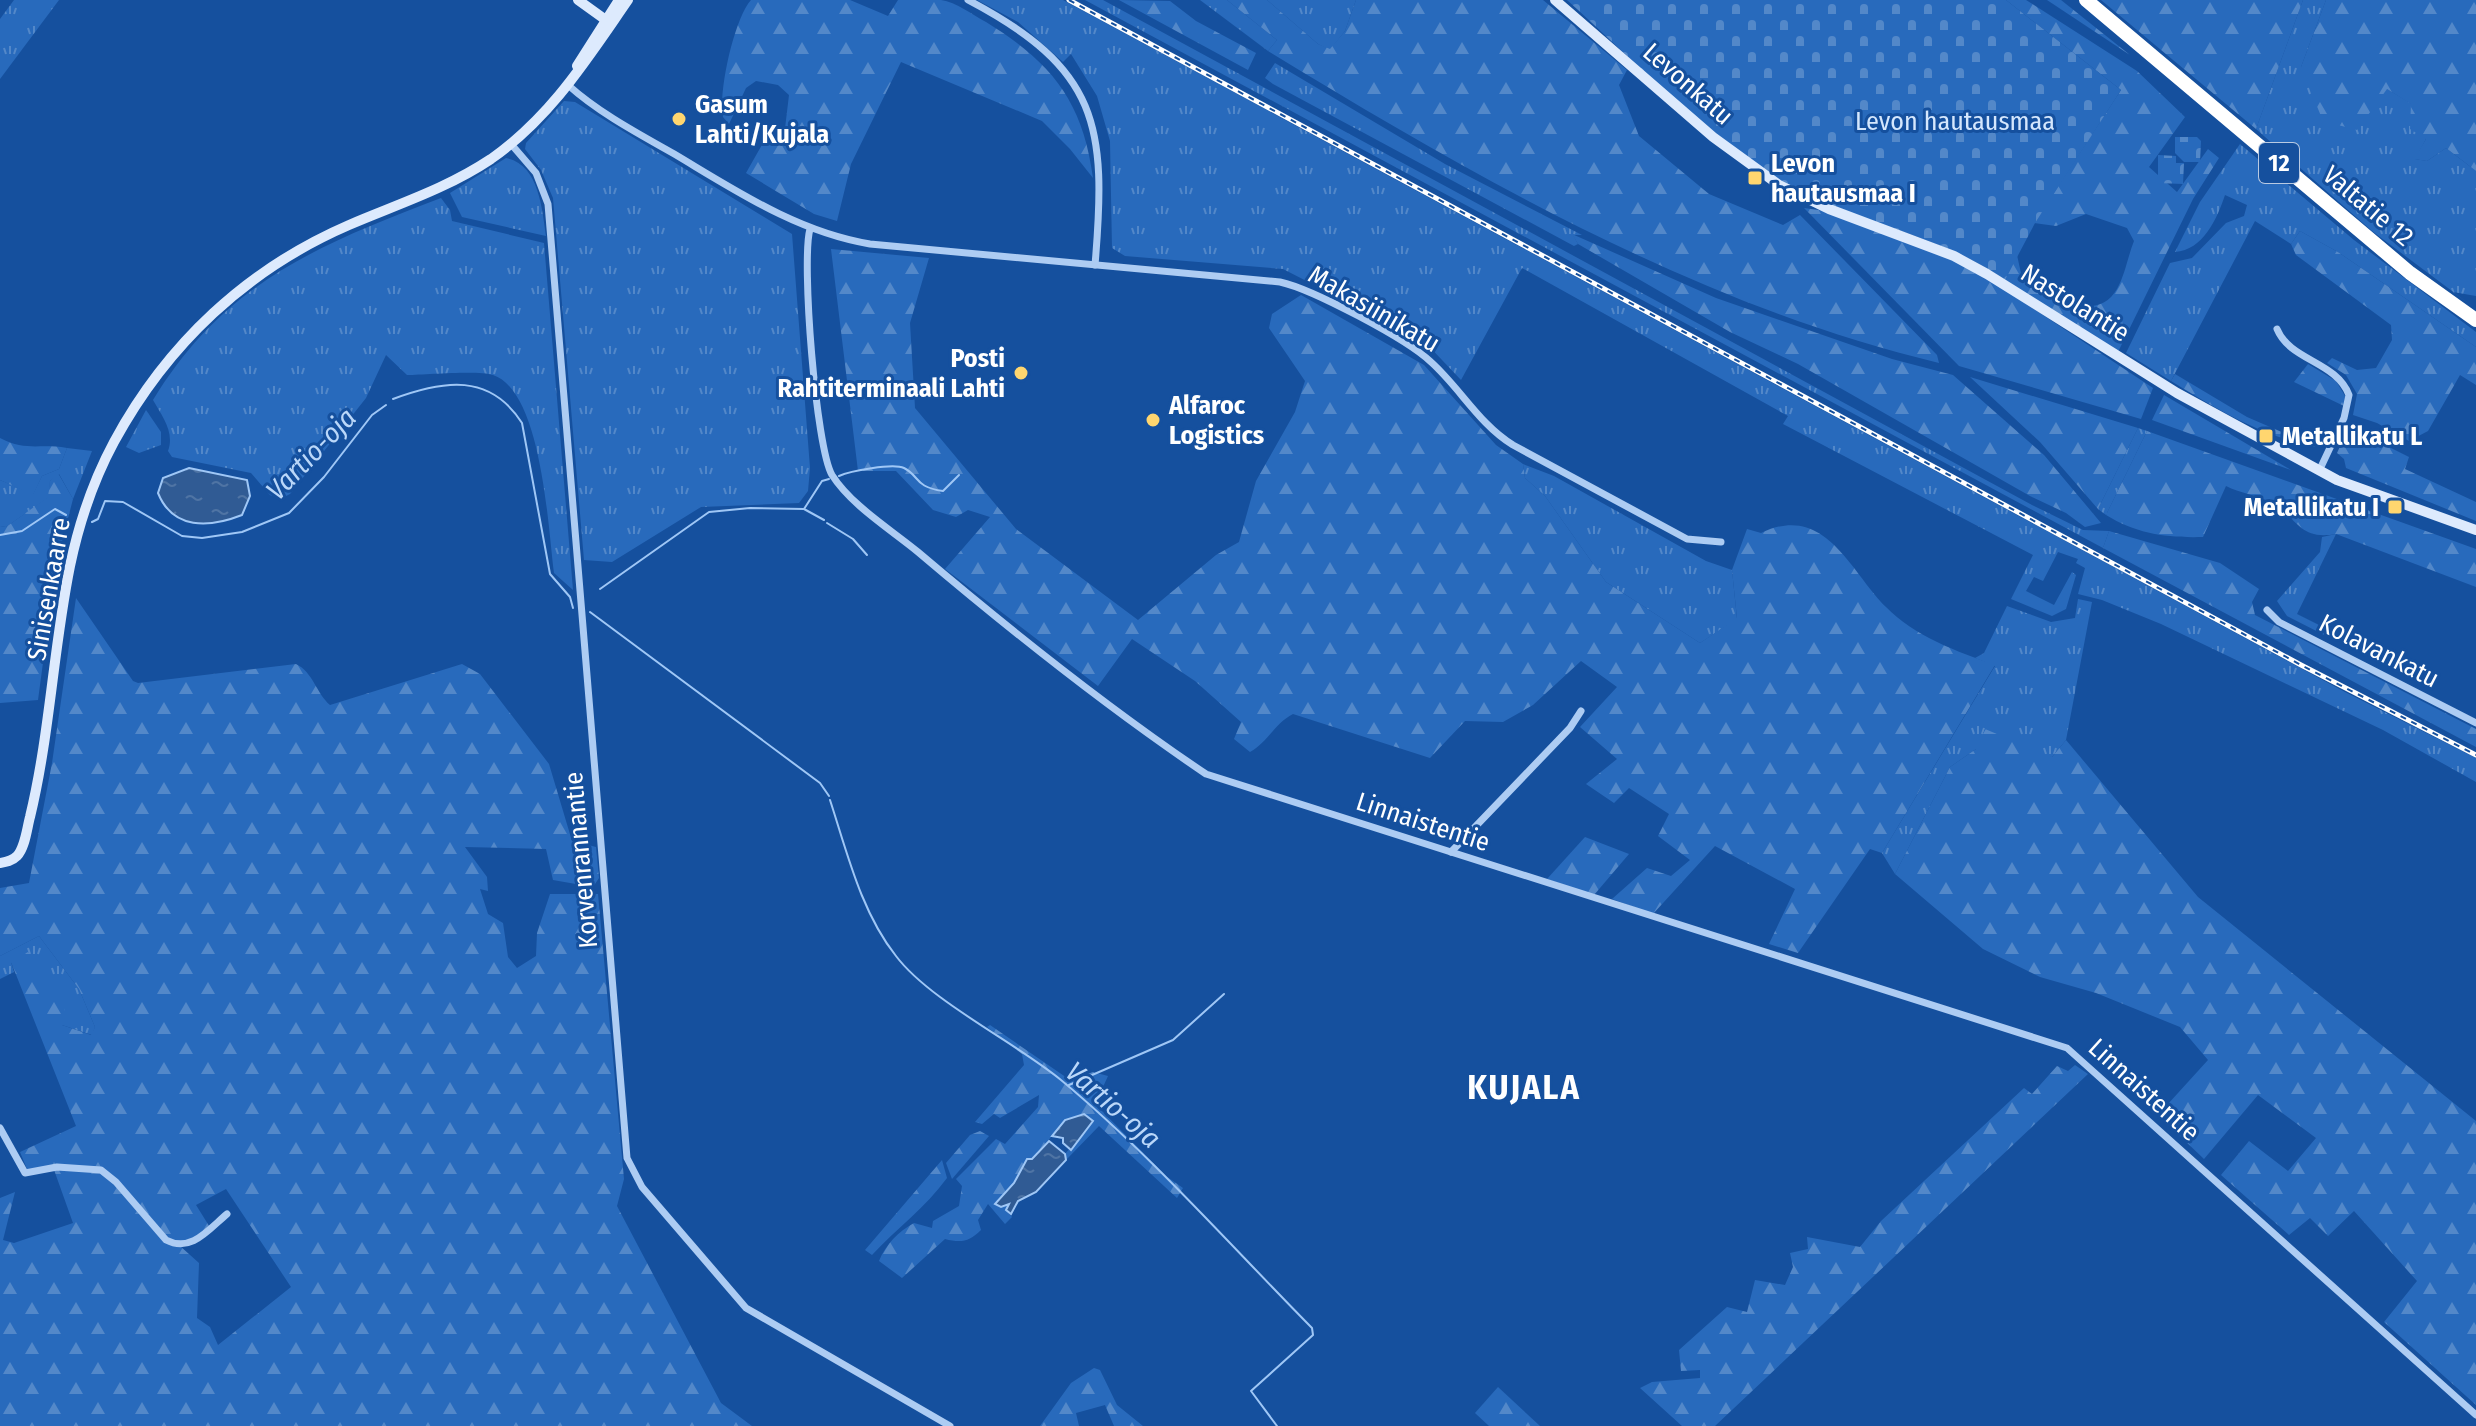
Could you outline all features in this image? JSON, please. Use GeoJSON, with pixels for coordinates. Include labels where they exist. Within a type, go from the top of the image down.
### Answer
{"type":"FeatureCollection","features":[{"type":"Feature","properties":{"kind":"highway","name":"Valtatie 12"},"geometry":{"type":"LineString","coordinates":[[2086,0],[2410,273],[2476,320]]}},
{"type":"Feature","properties":{"kind":"street"},"geometry":{"type":"LineString","coordinates":[[578,0],[608,19]]}},
{"type":"Feature","properties":{"kind":"street"},"geometry":{"type":"LineString","coordinates":[[585,0],[608,19]]}},
{"type":"Feature","properties":{"kind":"street"},"geometry":{"type":"LineString","coordinates":[[608,19],[619,0]]}},
{"type":"Feature","properties":{"kind":"street"},"geometry":{"type":"LineString","coordinates":[[608,19],[628,0]]}},
{"type":"Feature","properties":{"kind":"street"},"geometry":{"type":"LineString","coordinates":[[968,0],[1015,25],[1044,47],[1069,77],[1088,114],[1100,169],[1095,265]]}},
{"type":"Feature","properties":{"kind":"street","name":"Levonkatu"},"geometry":{"type":"LineString","coordinates":[[1555,0],[1713,137],[1797,195]]}},
{"type":"Feature","properties":{"kind":"street","name":"Sinisenkaarre"},"geometry":{"type":"LineString","coordinates":[[0,863],[17,856],[48,735],[65,597],[78,534],[99,473],[140,397],[194,331],[248,283],[323,237],[431,194],[511,144],[585,65],[608,19]]}},
{"type":"Feature","properties":{"kind":"street"},"geometry":{"type":"LineString","coordinates":[[568,85],[658,145],[810,229]]}},
{"type":"Feature","properties":{"kind":"street","name":"Korvenrannantie"},"geometry":{"type":"LineString","coordinates":[[511,144],[536,173],[548,204],[627,1158],[642,1187],[746,1308],[950,1426]]}},
{"type":"Feature","properties":{"kind":"street","name":"Nastolantie"},"geometry":{"type":"LineString","coordinates":[[1797,195],[1965,262],[2177,393],[2337,480],[2476,530]]}},
{"type":"Feature","properties":{"kind":"street","name":"Makasiinikatu"},"geometry":{"type":"LineString","coordinates":[[810,229],[870,244],[1280,282],[1306,289],[1425,356],[1489,427],[1513,445],[1687,539],[1721,542]]}},
{"type":"Feature","properties":{"kind":"street","name":"Linnaistentie"},"geometry":{"type":"LineString","coordinates":[[810,229],[806,260],[821,441],[828,467],[850,495],[1101,700],[1206,774],[2067,1048],[2476,1415]]}},
{"type":"Feature","properties":{"kind":"street"},"geometry":{"type":"LineString","coordinates":[[2277,329],[2286,344],[2335,373],[2349,395],[2344,418],[2320,469]]}},
{"type":"Feature","properties":{"kind":"street","name":"Kolavankatu"},"geometry":{"type":"LineString","coordinates":[[2267,610],[2279,622],[2476,723]]}},
{"type":"Feature","properties":{"kind":"street"},"geometry":{"type":"LineString","coordinates":[[1451,852],[1570,728],[1581,711]]}},
{"type":"Feature","properties":{"kind":"street"},"geometry":{"type":"LineString","coordinates":[[0,1128],[25,1173],[57,1167],[101,1170],[116,1182],[166,1240],[174,1244],[194,1241],[227,1214]]}},
{"type":"Feature","properties":{"kind":"green space"},"geometry":{"type":"Polygon","coordinates":[[[14,0],[59,0],[0,79],[0,19],[14,0]]]}},
{"type":"Feature","properties":{"kind":"green space"},"geometry":{"type":"Polygon","coordinates":[[[751,0],[850,0],[888,16],[898,0],[941,0],[958,6],[1029,52],[1060,86],[1081,127],[1093,178],[1042,121],[901,62],[851,164],[837,221],[814,214],[746,173],[763,143],[784,137],[789,95],[778,85],[756,81],[746,88],[729,124],[723,117],[723,91],[729,57],[739,23],[751,0]]]}},
{"type":"Feature","properties":{"kind":"green space"},"geometry":{"type":"Polygon","coordinates":[[[977,0],[1063,0],[2345,692],[2476,758],[2476,782],[2383,730],[2161,624],[2102,600],[2078,594],[2085,568],[2076,563],[2078,559],[2058,552],[2043,581],[2034,577],[2026,591],[2054,605],[2072,572],[2076,575],[2066,609],[2052,616],[2011,599],[2033,555],[1783,424],[1788,416],[1522,268],[1461,380],[1424,341],[1283,269],[1125,256],[1112,248],[1110,141],[1097,96],[1071,54],[1063,62],[1018,22],[977,0]]]}},
{"type":"Feature","properties":{"kind":"green space"},"geometry":{"type":"Polygon","coordinates":[[[1085,0],[1103,0],[2032,505],[2083,530],[2109,531],[2103,548],[1085,0]]]}},
{"type":"Feature","properties":{"kind":"green space"},"geometry":{"type":"Polygon","coordinates":[[[1119,0],[1170,1],[1196,21],[1256,53],[1248,70],[1119,0]]]}},
{"type":"Feature","properties":{"kind":"green space"},"geometry":{"type":"Polygon","coordinates":[[[1200,0],[1227,0],[1277,40],[1268,51],[1200,0]]]}},
{"type":"Feature","properties":{"kind":"green space"},"geometry":{"type":"Polygon","coordinates":[[[1227,0],[1267,0],[1318,44],[1330,49],[1345,31],[1356,0],[1543,0],[1627,70],[1619,85],[1639,136],[1709,194],[1783,225],[1800,215],[1937,355],[1939,363],[1850,338],[1763,308],[1677,273],[1592,233],[1427,145],[1268,51],[1277,40],[1227,0]]]}},
{"type":"Feature","properties":{"kind":"green space"},"geometry":{"type":"Polygon","coordinates":[[[1267,0],[1356,0],[1345,31],[1330,50],[1318,44],[1267,0]]]}},
{"type":"Feature","properties":{"kind":"green space","name":"Levon hautausmaa"},"geometry":{"type":"Polygon","coordinates":[[[1567,0],[2006,0],[2121,90],[2035,223],[2005,280],[1956,252],[1823,202],[1767,172],[1707,128],[1567,0]]]}},
{"type":"Feature","properties":{"kind":"green space"},"geometry":{"type":"Polygon","coordinates":[[[2006,0],[2026,0],[2137,71],[2185,117],[2149,167],[2177,192],[2208,149],[2219,158],[2193,199],[2118,352],[2005,280],[2017,255],[2022,278],[2057,298],[2084,306],[2096,305],[2108,300],[2117,289],[2134,241],[2127,228],[2086,214],[2056,226],[2034,223],[2121,90],[2006,0]]]}},
{"type":"Feature","properties":{"kind":"green space"},"geometry":{"type":"Polygon","coordinates":[[[2047,0],[2061,0],[2130,55],[2047,0]]]}},
{"type":"Feature","properties":{"kind":"green space"},"geometry":{"type":"Polygon","coordinates":[[[2101,0],[2303,0],[2256,129],[2101,0]]]}},
{"type":"Feature","properties":{"kind":"green space"},"geometry":{"type":"Polygon","coordinates":[[[2303,0],[2326,0],[2301,67],[2387,89],[2412,104],[2426,139],[2415,159],[2427,161],[2446,148],[2476,171],[2476,296],[2453,292],[2372,231],[2256,129],[2303,0]]]}},
{"type":"Feature","properties":{"kind":"green space"},"geometry":{"type":"Polygon","coordinates":[[[2326,0],[2476,0],[2476,171],[2446,148],[2427,161],[2414,159],[2426,139],[2410,129],[2411,104],[2387,89],[2357,130],[2323,121],[2301,67],[2326,0]]]}},
{"type":"Feature","properties":{"kind":"green space"},"geometry":{"type":"Polygon","coordinates":[[[1275,63],[1445,164],[1582,235],[1573,235],[1578,244],[1574,246],[1273,84],[1265,78],[1275,63]]]}},
{"type":"Feature","properties":{"kind":"green space"},"geometry":{"type":"Polygon","coordinates":[[[564,101],[575,102],[792,234],[810,468],[808,491],[799,503],[701,507],[612,562],[584,560],[553,198],[541,170],[525,149],[526,143],[564,101]]]}},
{"type":"Feature","properties":{"kind":"green space"},"geometry":{"type":"Polygon","coordinates":[[[2175,137],[2197,137],[2201,141],[2200,162],[2184,162],[2175,153],[2175,137]]]}},
{"type":"Feature","properties":{"kind":"green space"},"geometry":{"type":"Polygon","coordinates":[[[2240,144],[2354,240],[2476,332],[2476,347],[2338,252],[2300,231],[2291,244],[2255,221],[2171,381],[2126,353],[2170,263],[2192,258],[2226,223],[2244,216],[2247,205],[2225,195],[2208,232],[2194,246],[2175,252],[2200,202],[2240,144]]]}},
{"type":"Feature","properties":{"kind":"green space"},"geometry":{"type":"Polygon","coordinates":[[[2158,155],[2176,156],[2176,163],[2184,163],[2183,184],[2158,183],[2158,155]]]}},
{"type":"Feature","properties":{"kind":"green space"},"geometry":{"type":"Polygon","coordinates":[[[506,158],[517,162],[532,178],[546,236],[462,217],[450,193],[506,158]]]}},
{"type":"Feature","properties":{"kind":"green space"},"geometry":{"type":"Polygon","coordinates":[[[441,198],[450,210],[452,221],[544,243],[573,590],[554,573],[540,463],[522,406],[509,386],[493,375],[407,375],[386,355],[366,398],[290,494],[280,499],[270,495],[251,473],[172,457],[168,451],[169,431],[153,400],[181,360],[211,326],[243,297],[315,252],[441,198]]]}},
{"type":"Feature","properties":{"kind":"green space"},"geometry":{"type":"Polygon","coordinates":[[[1804,208],[1826,211],[1952,260],[1984,276],[2153,388],[2141,419],[1959,366],[1804,208]]]}},
{"type":"Feature","properties":{"kind":"green space"},"geometry":{"type":"Polygon","coordinates":[[[2300,231],[2338,252],[2476,347],[2476,385],[2460,375],[2428,431],[2409,441],[2377,423],[2353,415],[2357,394],[2346,375],[2327,363],[2332,358],[2357,370],[2376,368],[2392,340],[2391,325],[2296,255],[2291,244],[2300,231]]]}},
{"type":"Feature","properties":{"kind":"green space"},"geometry":{"type":"Polygon","coordinates":[[[1572,234],[1716,298],[1892,359],[1953,375],[2044,455],[2101,523],[2085,527],[2066,513],[2030,496],[1798,364],[1730,332],[1578,244],[1572,234]]]}},
{"type":"Feature","properties":{"kind":"green space"},"geometry":{"type":"Polygon","coordinates":[[[831,249],[929,258],[910,323],[915,408],[1016,529],[1138,620],[1216,555],[1239,542],[1256,481],[1295,412],[1305,381],[1269,328],[1272,314],[1301,295],[1424,365],[1496,445],[1523,464],[1525,478],[1545,496],[1606,582],[1700,643],[1737,618],[1732,570],[1747,529],[1761,533],[1783,526],[1802,526],[1819,533],[1834,545],[1897,617],[1923,635],[1995,665],[1882,853],[1870,849],[1798,953],[1769,944],[1795,889],[1715,846],[1653,914],[1612,899],[1647,868],[1671,876],[1690,860],[1658,836],[1669,814],[1629,788],[1614,803],[1586,784],[1617,759],[1580,727],[1617,687],[1581,661],[1533,705],[1503,722],[1465,721],[1430,758],[1293,714],[1250,752],[1234,739],[1241,722],[1195,681],[1132,639],[1098,686],[945,569],[990,517],[968,510],[956,517],[933,510],[896,471],[858,471],[831,249]]]}},
{"type":"Feature","properties":{"kind":"green space"},"geometry":{"type":"Polygon","coordinates":[[[2308,364],[2336,381],[2345,396],[2344,406],[2294,382],[2308,364]]]}},
{"type":"Feature","properties":{"kind":"green space"},"geometry":{"type":"Polygon","coordinates":[[[2175,374],[2247,417],[2316,447],[2277,436],[2223,412],[2171,381],[2175,374]]]}},
{"type":"Feature","properties":{"kind":"green space"},"geometry":{"type":"Polygon","coordinates":[[[1970,377],[2138,428],[2098,509],[2040,442],[1970,377]]]}},
{"type":"Feature","properties":{"kind":"green space"},"geometry":{"type":"Polygon","coordinates":[[[2164,395],[2291,470],[2152,420],[2164,395]]]}},
{"type":"Feature","properties":{"kind":"green space"},"geometry":{"type":"Polygon","coordinates":[[[146,410],[161,432],[161,445],[139,453],[126,447],[146,410]]]}},
{"type":"Feature","properties":{"kind":"green space"},"geometry":{"type":"Polygon","coordinates":[[[2349,427],[2409,457],[2405,469],[2476,502],[2476,521],[2346,468],[2344,459],[2337,453],[2349,427]]]}},
{"type":"Feature","properties":{"kind":"green space"},"geometry":{"type":"Polygon","coordinates":[[[2138,428],[2147,431],[2106,515],[2098,509],[2138,428]]]}},
{"type":"Feature","properties":{"kind":"green space"},"geometry":{"type":"Polygon","coordinates":[[[2147,431],[2476,549],[2476,587],[2336,534],[2313,534],[2298,526],[2270,502],[2226,486],[2203,537],[2153,534],[2129,527],[2106,515],[2147,431]]]}},
{"type":"Feature","properties":{"kind":"green space"},"geometry":{"type":"Polygon","coordinates":[[[0,438],[26,446],[67,448],[59,469],[42,476],[33,495],[0,480],[0,438]]]}},
{"type":"Feature","properties":{"kind":"green space"},"geometry":{"type":"Polygon","coordinates":[[[67,448],[92,451],[73,499],[59,474],[50,481],[49,497],[6,527],[0,526],[0,480],[33,494],[42,476],[59,469],[67,448]]]}},
{"type":"Feature","properties":{"kind":"green space"},"geometry":{"type":"Polygon","coordinates":[[[1523,464],[1554,476],[1706,561],[1732,570],[1737,619],[1700,643],[1606,582],[1545,496],[1525,478],[1523,464]]]}},
{"type":"Feature","properties":{"kind":"green space"},"geometry":{"type":"Polygon","coordinates":[[[58,473],[73,499],[56,565],[38,700],[0,703],[0,526],[6,527],[48,497],[50,481],[58,473]]]}},
{"type":"Feature","properties":{"kind":"green space"},"geometry":{"type":"Polygon","coordinates":[[[2109,531],[2220,563],[2259,589],[2252,602],[2255,615],[2476,729],[2476,747],[2103,548],[2109,531]]]}},
{"type":"Feature","properties":{"kind":"green space"},"geometry":{"type":"Polygon","coordinates":[[[2336,534],[2297,614],[2337,634],[2334,640],[2287,616],[2277,601],[2320,552],[2322,537],[2336,534]]]}},
{"type":"Feature","properties":{"kind":"green space"},"geometry":{"type":"Polygon","coordinates":[[[76,598],[133,681],[138,683],[296,664],[307,672],[330,705],[462,664],[480,674],[549,764],[572,841],[596,847],[599,878],[593,887],[553,880],[546,849],[465,847],[487,877],[488,891],[480,889],[488,914],[503,923],[508,957],[517,968],[536,956],[537,933],[550,894],[598,894],[624,1179],[617,1206],[721,1403],[752,1426],[0,1426],[0,1198],[15,1192],[3,1240],[14,1243],[73,1223],[53,1167],[27,1169],[20,1152],[76,1126],[11,962],[28,952],[67,997],[62,1025],[91,1035],[95,1027],[79,989],[39,936],[0,956],[0,888],[29,883],[52,763],[76,598]],[[226,1189],[196,1205],[211,1229],[180,1246],[199,1263],[197,1318],[210,1327],[218,1345],[291,1287],[226,1189]]]}},
{"type":"Feature","properties":{"kind":"green space"},"geometry":{"type":"Polygon","coordinates":[[[2078,599],[2092,602],[2066,740],[2052,757],[1976,749],[1950,767],[1895,874],[1882,853],[1995,666],[1975,658],[1984,653],[2007,606],[2051,622],[2075,618],[2078,599]]]}},
{"type":"Feature","properties":{"kind":"green space"},"geometry":{"type":"Polygon","coordinates":[[[1985,729],[2052,757],[2066,740],[2198,897],[2476,1121],[2476,1405],[2384,1322],[2417,1281],[2354,1211],[2328,1236],[2310,1218],[2289,1235],[2221,1175],[2249,1141],[2288,1171],[2316,1138],[2258,1095],[2204,1159],[2158,1115],[2208,1060],[2180,1027],[2096,993],[2040,977],[1983,949],[1895,874],[1950,767],[1976,749],[1985,729]]]}},
{"type":"Feature","properties":{"kind":"green space"},"geometry":{"type":"Polygon","coordinates":[[[1585,837],[1629,854],[1594,895],[1547,879],[1585,837]]]}},
{"type":"Feature","properties":{"kind":"green space"},"geometry":{"type":"Polygon","coordinates":[[[39,936],[79,989],[95,1027],[92,1035],[59,1024],[11,962],[14,972],[0,979],[0,956],[39,936]]]}},
{"type":"Feature","properties":{"kind":"green space"},"geometry":{"type":"Polygon","coordinates":[[[990,1025],[1070,1080],[1093,1072],[1108,1076],[1097,1100],[1098,1107],[1166,1176],[1183,1188],[1177,1198],[1099,1126],[1066,1160],[1065,1154],[1093,1121],[1084,1114],[1052,1136],[1032,1159],[1027,1159],[1014,1183],[995,1203],[1010,1203],[1006,1210],[1012,1217],[1005,1224],[988,1204],[978,1220],[981,1230],[977,1234],[964,1240],[945,1239],[902,1278],[879,1261],[889,1244],[914,1223],[932,1228],[933,1221],[959,1206],[962,1186],[956,1179],[996,1139],[1005,1144],[1038,1107],[1039,1095],[1000,1118],[994,1114],[982,1124],[975,1122],[1024,1065],[1022,1054],[987,1027],[990,1025]]]}},
{"type":"Feature","properties":{"kind":"green space"},"geometry":{"type":"Polygon","coordinates":[[[2075,1065],[2088,1074],[1715,1426],[1682,1426],[1640,1388],[1652,1382],[1700,1378],[1700,1370],[1681,1371],[1679,1350],[1727,1307],[1747,1312],[1755,1280],[1785,1285],[1793,1267],[1790,1253],[1808,1249],[1807,1237],[1860,1247],[1881,1221],[2024,1088],[2032,1094],[2057,1066],[2068,1071],[2075,1065]]]}},
{"type":"Feature","properties":{"kind":"green space"},"geometry":{"type":"Polygon","coordinates":[[[980,1131],[989,1136],[952,1179],[946,1163],[970,1135],[980,1131]]]}},
{"type":"Feature","properties":{"kind":"green space"},"geometry":{"type":"Polygon","coordinates":[[[942,1160],[947,1178],[938,1189],[872,1255],[865,1250],[942,1160]]]}},
{"type":"Feature","properties":{"kind":"green space"},"geometry":{"type":"Polygon","coordinates":[[[1094,1368],[1100,1370],[1117,1405],[1143,1426],[1114,1426],[1105,1405],[1076,1413],[1079,1426],[1040,1426],[1071,1383],[1094,1368]]]}},
{"type":"Feature","properties":{"kind":"green space"},"geometry":{"type":"Polygon","coordinates":[[[1498,1387],[1540,1426],[1489,1426],[1475,1413],[1498,1387]]]}},
{"type":"Feature","properties":{"kind":"water"},"geometry":{"type":"Polygon","coordinates":[[[189,468],[247,480],[250,496],[242,515],[205,524],[182,520],[173,514],[158,493],[163,478],[189,468]]]}},
{"type":"Feature","properties":{"kind":"water"},"geometry":{"type":"Polygon","coordinates":[[[1084,1114],[1093,1121],[1071,1150],[1063,1143],[1063,1138],[1052,1136],[1065,1120],[1084,1114]]]}},
{"type":"Feature","properties":{"kind":"water"},"geometry":{"type":"Polygon","coordinates":[[[1049,1141],[1065,1154],[1066,1160],[1036,1192],[1018,1201],[1011,1214],[1006,1210],[1009,1204],[1001,1207],[995,1204],[1014,1183],[1027,1159],[1032,1159],[1049,1141]]]}},
{"type":"Feature","properties":{"kind":"waterway","name":"Vartio-oja"},"geometry":{"type":"LineString","coordinates":[[393,399],[430,388],[465,385],[496,395],[509,407],[522,423],[550,574],[570,597],[573,608]]}},
{"type":"Feature","properties":{"kind":"waterway","name":"Vartio-oja"},"geometry":{"type":"LineString","coordinates":[[92,522],[98,519],[105,501],[123,502],[182,536],[202,538],[242,532],[289,513],[324,477],[372,415],[386,405]]}},
{"type":"Feature","properties":{"kind":"waterway"},"geometry":{"type":"LineString","coordinates":[[839,476],[872,468],[898,467],[909,471],[927,487],[943,491],[959,475]]}},
{"type":"Feature","properties":{"kind":"waterway"},"geometry":{"type":"LineString","coordinates":[[600,589],[709,512],[750,508],[804,509],[822,481],[829,479]]}},
{"type":"Feature","properties":{"kind":"waterway","name":"Vartio-oja"},"geometry":{"type":"LineString","coordinates":[[0,535],[22,531],[55,509],[66,515]]}},
{"type":"Feature","properties":{"kind":"waterway"},"geometry":{"type":"LineString","coordinates":[[804,509],[824,520]]}},
{"type":"Feature","properties":{"kind":"waterway"},"geometry":{"type":"LineString","coordinates":[[827,523],[853,539],[867,555]]}},
{"type":"Feature","properties":{"kind":"waterway","name":"Vartio-oja"},"geometry":{"type":"LineString","coordinates":[[590,612],[820,783],[829,796]]}},
{"type":"Feature","properties":{"kind":"waterway","name":"Vartio-oja"},"geometry":{"type":"LineString","coordinates":[[830,800],[864,901],[884,939],[911,973],[951,1005],[1061,1080],[1094,1109],[1312,1328],[1313,1335],[1251,1391],[1277,1426]]}},
{"type":"Feature","properties":{"kind":"waterway"},"geometry":{"type":"LineString","coordinates":[[1069,1085],[1173,1040],[1224,994]]}},
{"type":"Feature","properties":{"kind":"railway"},"geometry":{"type":"LineString","coordinates":[[1069,0],[2301,665],[2476,755]]}},
{"type":"Feature","properties":{"kind":"place","name":"Gasum Lahti/Kujala"},"geometry":{"type":"Point","coordinates":[679,119]}},
{"type":"Feature","properties":{"kind":"place","name":"Levon hautausmaa I"},"geometry":{"type":"Point","coordinates":[1755,178]}},
{"type":"Feature","properties":{"kind":"place","name":"Posti Rahtiterminaali Lahti"},"geometry":{"type":"Point","coordinates":[1021,373]}},
{"type":"Feature","properties":{"kind":"place","name":"Alfaroc Logistics"},"geometry":{"type":"Point","coordinates":[1153,420]}},
{"type":"Feature","properties":{"kind":"place","name":"Metallikatu L"},"geometry":{"type":"Point","coordinates":[2266,436]}},
{"type":"Feature","properties":{"kind":"place","name":"Metallikatu I"},"geometry":{"type":"Point","coordinates":[2395,507]}},
{"type":"Feature","properties":{"kind":"district","name":"KUJALA"},"geometry":{"type":"Point","coordinates":[1524,1087]}}]}
